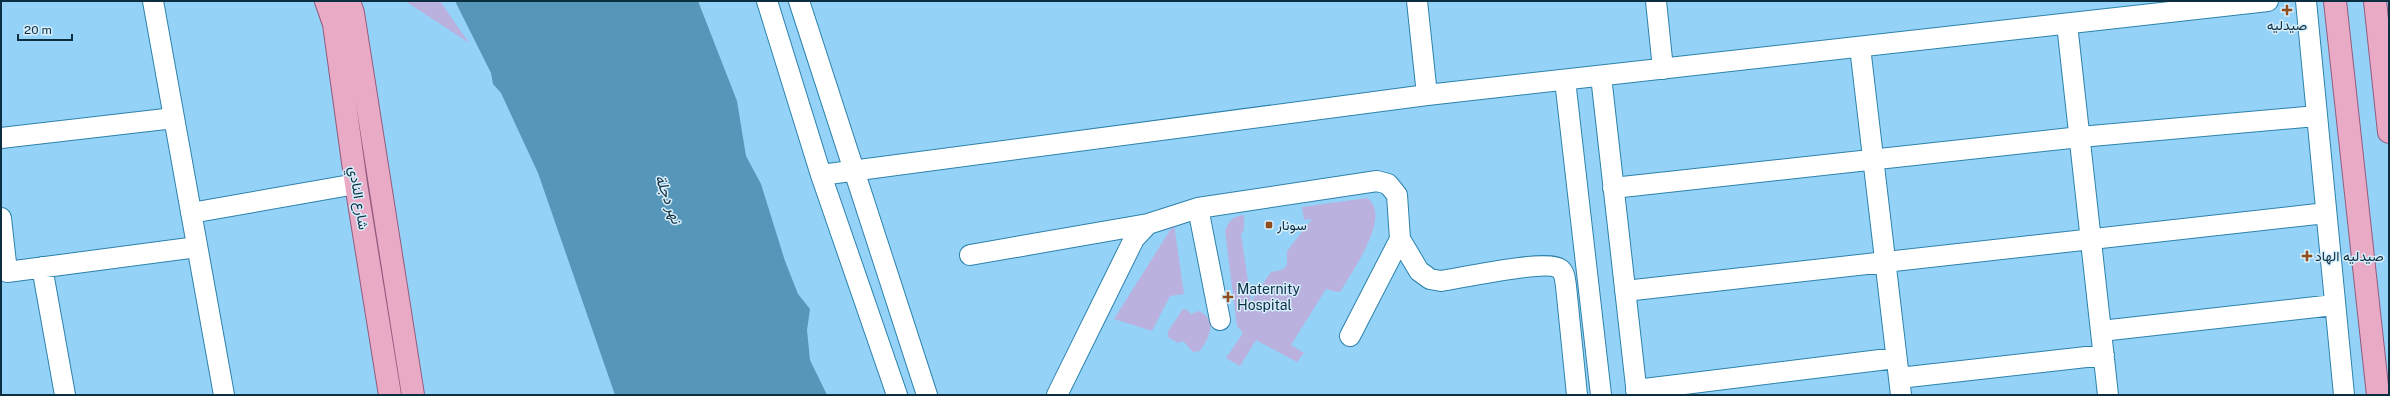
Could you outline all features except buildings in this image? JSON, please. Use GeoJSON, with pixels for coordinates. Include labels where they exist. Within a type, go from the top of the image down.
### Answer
{"type":"FeatureCollection","features":[{"type":"Feature","properties":{"kind":"main road","name":"شارع النادي"},"geometry":{"type":"LineString","coordinates":[[326,1],[334,24],[356,184],[390,395]]}},
{"type":"Feature","properties":{"kind":"main road","name":"شارع النادي"},"geometry":{"type":"LineString","coordinates":[[349,1],[358,44],[413,395]]}},
{"type":"Feature","properties":{"kind":"main road"},"geometry":{"type":"LineString","coordinates":[[2335,1],[2378,395]]}},
{"type":"Feature","properties":{"kind":"main road"},"geometry":{"type":"LineString","coordinates":[[2375,1],[2389,132]]}},
{"type":"Feature","properties":{"kind":"street"},"geometry":{"type":"LineString","coordinates":[[153,1],[224,395]]}},
{"type":"Feature","properties":{"kind":"street"},"geometry":{"type":"LineString","coordinates":[[767,1],[821,175],[897,395]]}},
{"type":"Feature","properties":{"kind":"street"},"geometry":{"type":"LineString","coordinates":[[799,1],[927,395]]}},
{"type":"Feature","properties":{"kind":"street"},"geometry":{"type":"LineString","coordinates":[[1417,1],[1427,95]]}},
{"type":"Feature","properties":{"kind":"street"},"geometry":{"type":"LineString","coordinates":[[1656,1],[1663,69]]}},
{"type":"Feature","properties":{"kind":"street"},"geometry":{"type":"LineString","coordinates":[[821,175],[1427,95],[2268,1]]}},
{"type":"Feature","properties":{"kind":"street"},"geometry":{"type":"LineString","coordinates":[[2306,1],[2334,305],[2344,395]]}},
{"type":"Feature","properties":{"kind":"street"},"geometry":{"type":"LineString","coordinates":[[2067,24],[2108,395]]}},
{"type":"Feature","properties":{"kind":"street"},"geometry":{"type":"LineString","coordinates":[[1860,47],[1900,386],[2104,355]]}},
{"type":"Feature","properties":{"kind":"street"},"geometry":{"type":"LineString","coordinates":[[1601,76],[1636,393],[1896,358]]}},
{"type":"Feature","properties":{"kind":"street"},"geometry":{"type":"LineString","coordinates":[[1565,80],[1601,395]]}},
{"type":"Feature","properties":{"kind":"street"},"geometry":{"type":"LineString","coordinates":[[1613,188],[2080,136],[2316,116]]}},
{"type":"Feature","properties":{"kind":"street"},"geometry":{"type":"LineString","coordinates":[[1,138],[174,118]]}},
{"type":"Feature","properties":{"kind":"street"},"geometry":{"type":"LineString","coordinates":[[970,255],[1148,224],[1198,208],[1377,181],[1388,184],[1397,195],[1400,239],[1419,270],[1430,279],[1441,281],[1531,266],[1552,266],[1559,269],[1565,275],[1577,395]]}},
{"type":"Feature","properties":{"kind":"street"},"geometry":{"type":"LineString","coordinates":[[191,213],[356,184]]}},
{"type":"Feature","properties":{"kind":"street"},"geometry":{"type":"LineString","coordinates":[[1198,208],[1220,320]]}},
{"type":"Feature","properties":{"kind":"street"},"geometry":{"type":"LineString","coordinates":[[1625,291],[2326,213]]}},
{"type":"Feature","properties":{"kind":"street"},"geometry":{"type":"LineString","coordinates":[[1,218],[7,272],[197,247]]}},
{"type":"Feature","properties":{"kind":"street"},"geometry":{"type":"LineString","coordinates":[[1057,395],[1134,239],[1148,224]]}},
{"type":"Feature","properties":{"kind":"street"},"geometry":{"type":"LineString","coordinates":[[1350,336],[1400,239]]}},
{"type":"Feature","properties":{"kind":"street"},"geometry":{"type":"LineString","coordinates":[[42,267],[65,395]]}},
{"type":"Feature","properties":{"kind":"street"},"geometry":{"type":"LineString","coordinates":[[2101,331],[2334,305]]}},
{"type":"Feature","properties":{"kind":"shaded area"},"geometry":{"type":"Polygon","coordinates":[[[405,1],[440,1],[469,43],[405,1]]]}},
{"type":"Feature","properties":{"kind":"shaded area"},"geometry":{"type":"Polygon","coordinates":[[[1367,198],[1374,206],[1375,217],[1373,230],[1368,243],[1341,291],[1337,292],[1326,289],[1291,345],[1304,353],[1297,362],[1256,340],[1240,366],[1226,358],[1243,333],[1237,326],[1225,231],[1228,224],[1234,218],[1244,215],[1244,230],[1241,234],[1251,301],[1271,272],[1282,270],[1287,265],[1287,251],[1312,219],[1304,220],[1302,207],[1367,198]]]}},
{"type":"Feature","properties":{"kind":"shaded area"},"geometry":{"type":"Polygon","coordinates":[[[1174,224],[1184,294],[1170,296],[1152,331],[1114,319],[1174,224]]]}},
{"type":"Feature","properties":{"kind":"shaded area"},"geometry":{"type":"Polygon","coordinates":[[[1183,309],[1187,310],[1191,314],[1199,311],[1209,320],[1209,335],[1200,351],[1193,352],[1183,341],[1178,343],[1168,337],[1168,331],[1183,309]]]}},
{"type":"Feature","properties":{"kind":"water","name":"نهر دجلة"},"geometry":{"type":"Polygon","coordinates":[[[455,1],[698,1],[737,101],[746,156],[761,184],[785,261],[798,294],[810,309],[807,330],[810,360],[827,395],[615,395],[538,173],[501,93],[493,84],[491,73],[455,1]]]}},
{"type":"Feature","properties":{"kind":"place","name":"صيدليه"},"geometry":{"type":"Point","coordinates":[2287,10]}},
{"type":"Feature","properties":{"kind":"place","name":"سونار"},"geometry":{"type":"Point","coordinates":[1269,225]}},
{"type":"Feature","properties":{"kind":"place","name":"صيدليه الهاد"},"geometry":{"type":"Point","coordinates":[2307,256]}},
{"type":"Feature","properties":{"kind":"place","name":"Maternity Hospital"},"geometry":{"type":"Point","coordinates":[1228,297]}}]}
